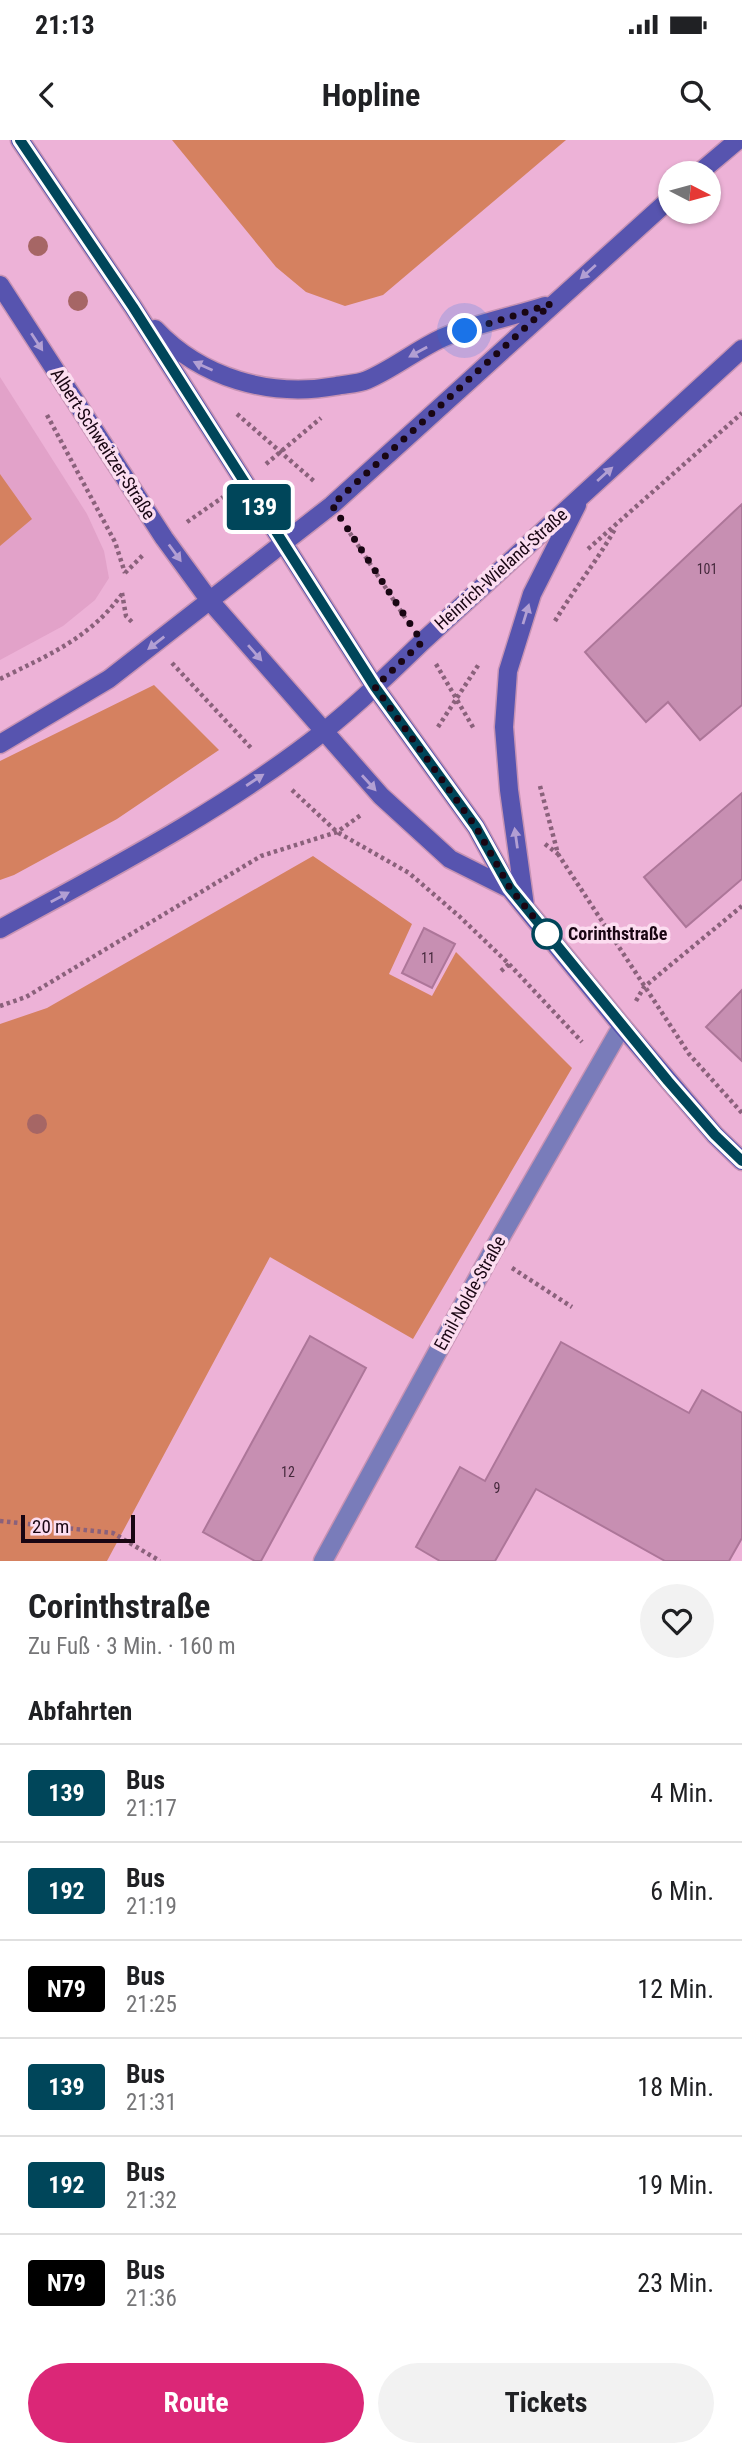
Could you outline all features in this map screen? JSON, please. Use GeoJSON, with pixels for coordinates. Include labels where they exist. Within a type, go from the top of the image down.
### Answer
{"type":"FeatureCollection","features":[{"type":"Feature","properties":{"kind":"main road"},"geometry":{"type":"LineString","coordinates":[[19,140],[133,307],[375,687],[476,827],[510,888],[622,1027],[715,1135],[742,1161]]}},
{"type":"Feature","properties":{"kind":"main road"},"geometry":{"type":"LineString","coordinates":[[713,161],[738,140]]}},
{"type":"Feature","properties":{"kind":"main road"},"geometry":{"type":"LineString","coordinates":[[0,744],[109,679],[332,505],[658,210]]}},
{"type":"Feature","properties":{"kind":"main road","name":"Albert-Schweitzer-Straße"},"geometry":{"type":"LineString","coordinates":[[0,285],[164,538],[210,601]]}},
{"type":"Feature","properties":{"kind":"main road"},"geometry":{"type":"LineString","coordinates":[[133,307],[166,341],[193,361],[228,377],[261,387],[308,391],[366,380],[443,338],[551,304]]}},
{"type":"Feature","properties":{"kind":"main road","name":"Heinrich-Wieland-Straße"},"geometry":{"type":"LineString","coordinates":[[0,929],[138,854],[271,770],[323,732],[742,349]]}},
{"type":"Feature","properties":{"kind":"main road"},"geometry":{"type":"LineString","coordinates":[[525,906],[505,740],[508,671],[532,594],[581,496]]}},
{"type":"Feature","properties":{"kind":"main road"},"geometry":{"type":"LineString","coordinates":[[210,601],[381,796],[450,859],[510,888]]}},
{"type":"Feature","properties":{"kind":"street","name":"Emil-Nolde-Straße"},"geometry":{"type":"LineString","coordinates":[[323,1561],[491,1254],[622,1027]]}},
{"type":"Feature","properties":{"kind":"path"},"geometry":{"type":"LineString","coordinates":[[44,410],[115,542],[125,573],[136,560],[164,538],[244,482],[281,451],[314,480],[332,505],[457,698]]}},
{"type":"Feature","properties":{"kind":"path"},"geometry":{"type":"LineString","coordinates":[[552,626],[578,582],[601,555],[617,525],[742,413]]}},
{"type":"Feature","properties":{"kind":"path"},"geometry":{"type":"LineString","coordinates":[[0,679],[76,641],[110,611],[122,593],[126,616],[271,770],[337,832],[409,873],[459,916],[509,964],[601,1063]]}},
{"type":"Feature","properties":{"kind":"path"},"geometry":{"type":"LineString","coordinates":[[539,782],[558,854],[689,1054],[742,1113]]}},
{"type":"Feature","properties":{"kind":"path"},"geometry":{"type":"LineString","coordinates":[[0,1006],[26,997],[261,856],[337,832]]}},
{"type":"Feature","properties":{"kind":"path"},"geometry":{"type":"LineString","coordinates":[[644,987],[742,906]]}},
{"type":"Feature","properties":{"kind":"path"},"geometry":{"type":"LineString","coordinates":[[501,971],[509,964]]}},
{"type":"Feature","properties":{"kind":"path"},"geometry":{"type":"LineString","coordinates":[[524,1276],[572,1307]]}},
{"type":"Feature","properties":{"kind":"path"},"geometry":{"type":"LineString","coordinates":[[0,1521],[113,1533],[160,1561]]}},
{"type":"Feature","properties":{"kind":"shaded area"},"geometry":{"type":"Polygon","coordinates":[[[172,140],[566,140],[383,295],[345,306],[306,292],[276,267],[172,140]]]}},
{"type":"Feature","properties":{"kind":"shaded area"},"geometry":{"type":"Polygon","coordinates":[[[0,377],[87,514],[104,551],[109,578],[95,600],[63,626],[0,660],[0,377]]]}},
{"type":"Feature","properties":{"kind":"shaded area"},"geometry":{"type":"Polygon","coordinates":[[[0,474],[32,519],[0,546],[0,474]]]}},
{"type":"Feature","properties":{"kind":"shaded area"},"geometry":{"type":"Polygon","coordinates":[[[154,685],[219,750],[117,819],[0,880],[0,761],[154,685]]]}},
{"type":"Feature","properties":{"kind":"shaded area"},"geometry":{"type":"Polygon","coordinates":[[[313,856],[412,924],[389,974],[432,996],[456,952],[572,1068],[413,1339],[270,1257],[107,1561],[0,1561],[0,1024],[47,1008],[313,856]]]}},
{"type":"Feature","properties":{"kind":"building"},"geometry":{"type":"Polygon","coordinates":[[[742,504],[742,705],[700,740],[668,702],[646,722],[585,652],[742,504]]]}},
{"type":"Feature","properties":{"kind":"building"},"geometry":{"type":"Polygon","coordinates":[[[742,793],[742,879],[686,927],[644,877],[742,793]]]}},
{"type":"Feature","properties":{"kind":"building"},"geometry":{"type":"Polygon","coordinates":[[[424,928],[455,944],[432,988],[402,973],[424,928]]]}},
{"type":"Feature","properties":{"kind":"building"},"geometry":{"type":"Polygon","coordinates":[[[742,990],[742,1061],[706,1027],[742,990]]]}},
{"type":"Feature","properties":{"kind":"building"},"geometry":{"type":"Polygon","coordinates":[[[310,1336],[366,1368],[261,1561],[255,1561],[203,1532],[310,1336]]]}},
{"type":"Feature","properties":{"kind":"building"},"geometry":{"type":"Polygon","coordinates":[[[561,1342],[689,1413],[702,1390],[742,1413],[742,1538],[729,1561],[665,1561],[536,1489],[495,1561],[440,1561],[416,1547],[460,1467],[485,1481],[561,1342]]]}},
{"type":"Feature","properties":{"kind":"bus line","name":"139"},"geometry":{"type":"LineString","coordinates":[[20,140],[133,307],[375,687],[476,827],[510,888],[622,1027],[715,1135],[742,1161]]}},
{"type":"Feature","properties":{"kind":"place","name":"Corinthstraße"},"geometry":{"type":"Point","coordinates":[547,934]}},
{"type":"Feature","properties":{"kind":"route"},"geometry":{"type":"LineString","coordinates":[[465,331],[551,304],[332,505],[422,642],[375,687],[476,827],[510,888],[550,937],[547,934]]}}]}
